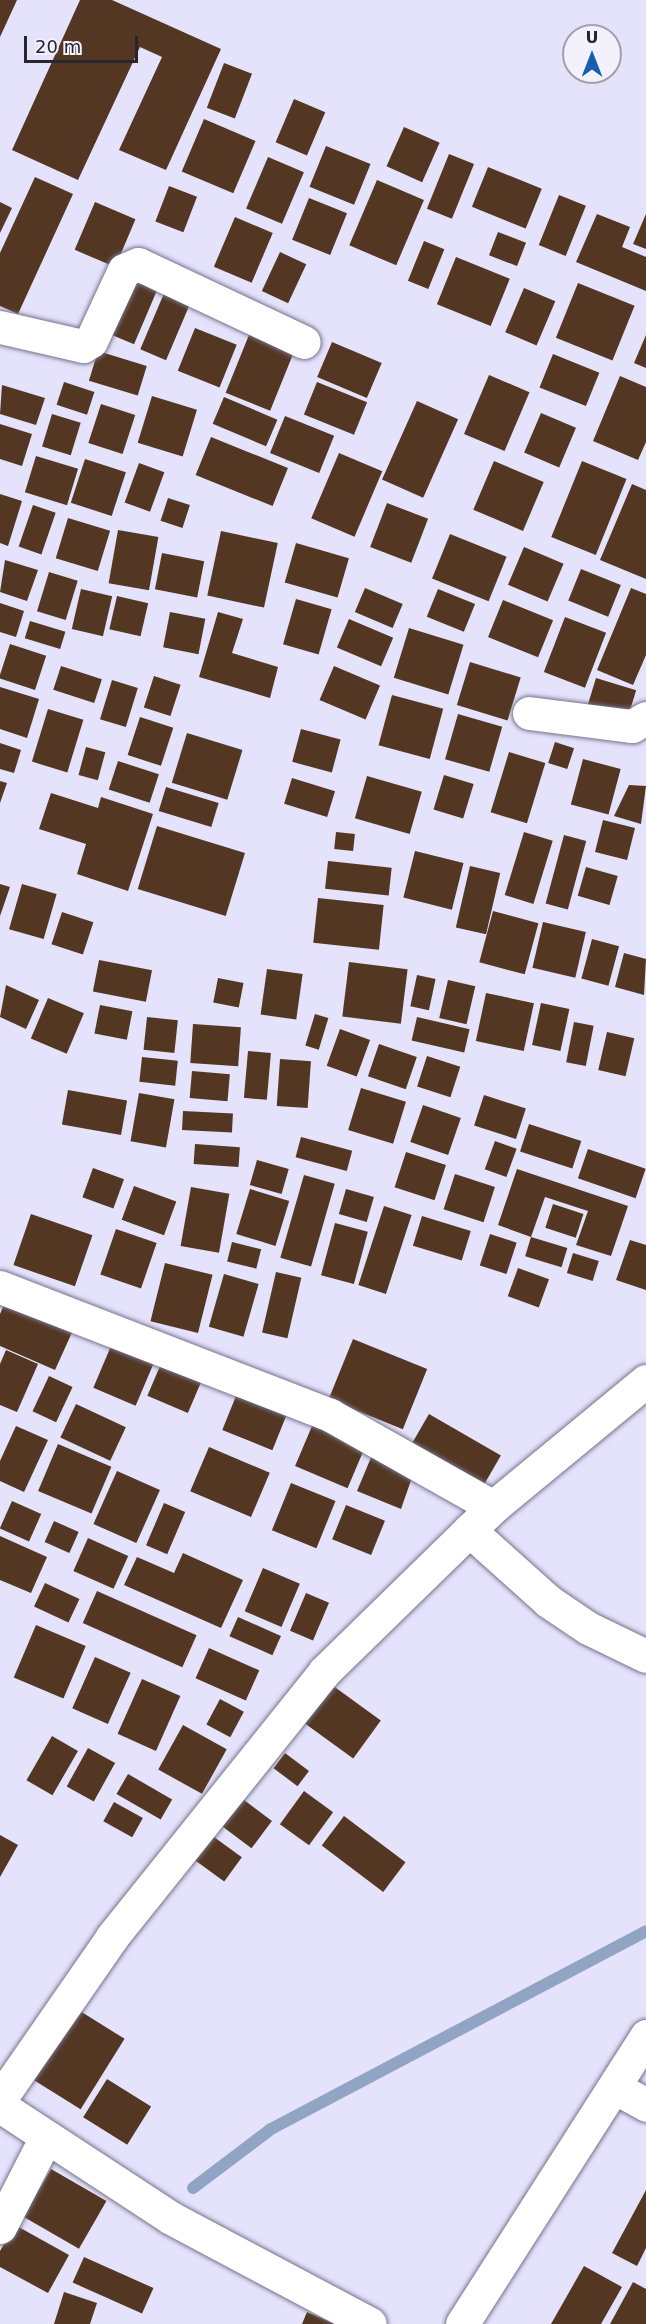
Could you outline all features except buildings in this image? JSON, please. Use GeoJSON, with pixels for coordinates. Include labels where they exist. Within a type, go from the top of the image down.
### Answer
{"type":"FeatureCollection","features":[{"type":"Feature","properties":{"kind":"street"},"geometry":{"type":"LineString","coordinates":[[0,327],[83,346],[91,341],[124,270],[138,264],[304,342]]}},
{"type":"Feature","properties":{"kind":"street"},"geometry":{"type":"LineString","coordinates":[[529,713],[632,726],[646,718]]}},
{"type":"Feature","properties":{"kind":"street"},"geometry":{"type":"LineString","coordinates":[[0,1287],[330,1415],[493,1507]]}},
{"type":"Feature","properties":{"kind":"street"},"geometry":{"type":"LineString","coordinates":[[0,2099],[112,1937],[248,1763],[324,1672],[493,1507],[646,1381]]}},
{"type":"Feature","properties":{"kind":"street"},"geometry":{"type":"LineString","coordinates":[[469,1530],[548,1601],[646,1656]]}},
{"type":"Feature","properties":{"kind":"street"},"geometry":{"type":"LineString","coordinates":[[462,2324],[646,2036]]}},
{"type":"Feature","properties":{"kind":"street"},"geometry":{"type":"LineString","coordinates":[[614,2087],[646,2105]]}},
{"type":"Feature","properties":{"kind":"street"},"geometry":{"type":"LineString","coordinates":[[0,2106],[45,2139],[171,2218],[370,2324]]}},
{"type":"Feature","properties":{"kind":"street"},"geometry":{"type":"LineString","coordinates":[[0,2227],[45,2139]]}},
{"type":"Feature","properties":{"kind":"waterway"},"geometry":{"type":"LineString","coordinates":[[193,2188],[271,2129],[646,1931]]}}]}
